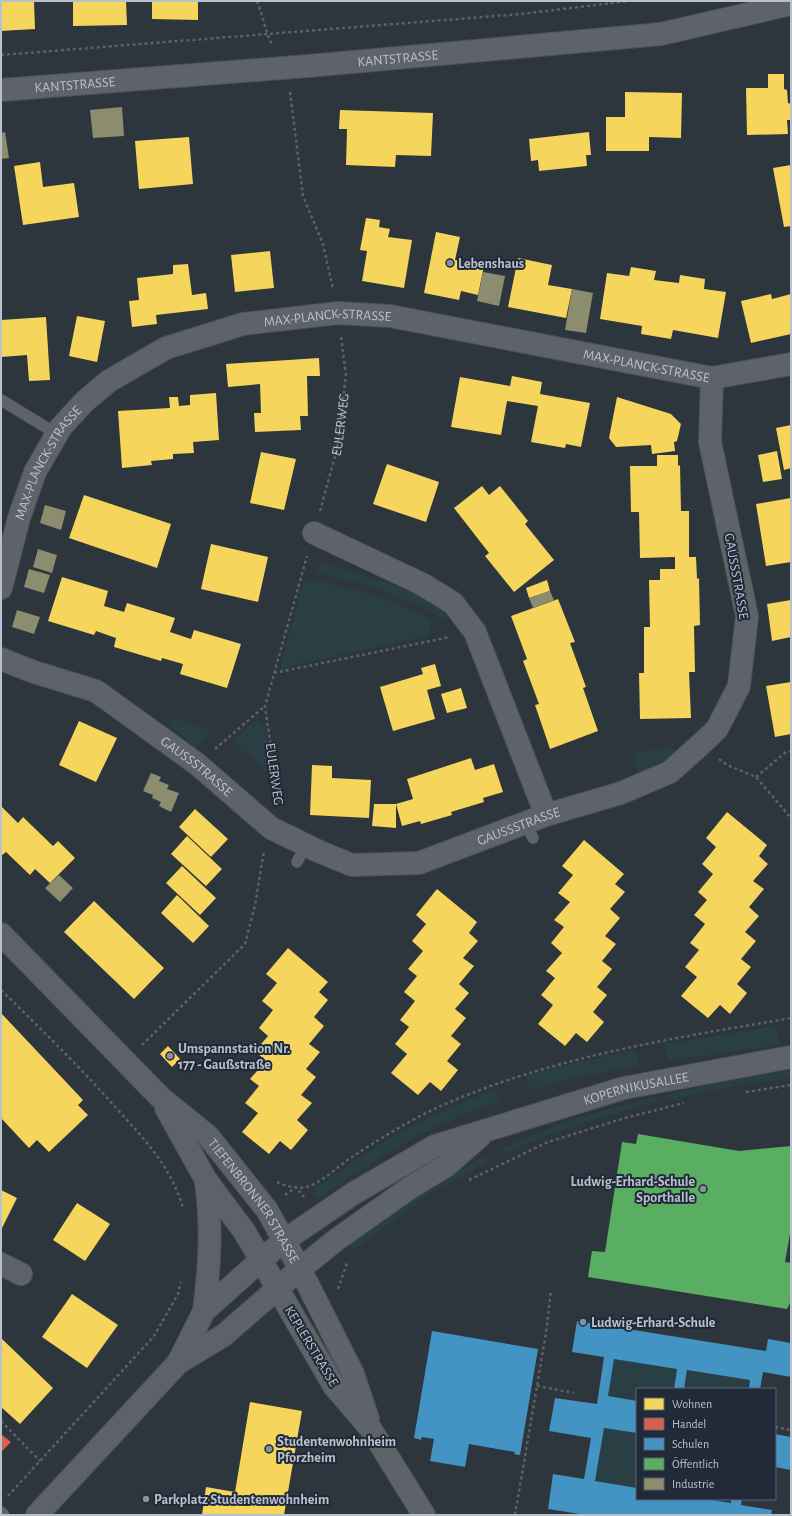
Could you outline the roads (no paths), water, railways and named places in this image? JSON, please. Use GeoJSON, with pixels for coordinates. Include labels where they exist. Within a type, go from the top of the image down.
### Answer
{"type":"FeatureCollection","features":[{"type":"Feature","properties":{"kind":"street","name":"KANTSTRASSE"},"geometry":{"type":"LineString","coordinates":[[1,90],[113,74],[217,67],[284,68],[308,59],[570,37],[661,34],[707,16],[791,4]]}},
{"type":"Feature","properties":{"kind":"street","name":"MAX-PLANCK-STRASSE"},"geometry":{"type":"LineString","coordinates":[[1,588],[19,518],[35,472],[57,434],[84,402],[109,381],[166,348],[243,324],[338,313],[390,316],[712,378],[791,364]]}},
{"type":"Feature","properties":{"kind":"street","name":"GAUSSSTRASSE"},"geometry":{"type":"LineString","coordinates":[[1,659],[34,672],[96,692],[197,764],[226,782],[271,828],[302,854],[352,865],[419,863],[530,830],[546,815],[618,788],[655,785],[717,729],[739,686],[747,616],[710,442],[712,378]]}},
{"type":"Feature","properties":{"kind":"street"},"geometry":{"type":"LineString","coordinates":[[314,533],[422,584],[453,603],[475,632],[516,747],[546,815]]}},
{"type":"Feature","properties":{"kind":"street","name":"TIEFENBRONNER STRASSE"},"geometry":{"type":"LineString","coordinates":[[1,934],[160,1097],[208,1136],[267,1210],[300,1269],[224,1335],[178,1363],[37,1515]]}},
{"type":"Feature","properties":{"kind":"street","name":"KOPERNIKUSALLEE"},"geometry":{"type":"LineString","coordinates":[[261,1260],[285,1240],[354,1193],[435,1146],[485,1132],[524,1118],[624,1088],[791,1057]]}},
{"type":"Feature","properties":{"kind":"street","name":"TIEFENBRONNER STRASSE"},"geometry":{"type":"LineString","coordinates":[[160,1097],[206,1180],[244,1230],[261,1260],[204,1311],[178,1363]]}},
{"type":"Feature","properties":{"kind":"street","name":"KOPERNIKUSALLEE"},"geometry":{"type":"LineString","coordinates":[[300,1269],[336,1240],[411,1187],[446,1166],[485,1132]]}},
{"type":"Feature","properties":{"kind":"street"},"geometry":{"type":"LineString","coordinates":[[204,1311],[211,1244],[210,1214],[206,1180]]}},
{"type":"Feature","properties":{"kind":"street","name":"KEPLERSTRASSE"},"geometry":{"type":"LineString","coordinates":[[261,1260],[334,1386],[370,1428],[424,1515]]}},
{"type":"Feature","properties":{"kind":"street"},"geometry":{"type":"LineString","coordinates":[[1,1264],[22,1274]]}},
{"type":"Feature","properties":{"kind":"street","name":"KEPLERSTRASSE"},"geometry":{"type":"LineString","coordinates":[[300,1269],[353,1374],[370,1428]]}},
{"type":"Feature","properties":{"kind":"lane"},"geometry":{"type":"LineString","coordinates":[[5,406],[57,434]]}},
{"type":"Feature","properties":{"kind":"lane"},"geometry":{"type":"LineString","coordinates":[[1,1512],[4,1515]]}},
{"type":"Feature","properties":{"kind":"place","name":"Lebenshaus"},"geometry":{"type":"Point","coordinates":[450,263]}},
{"type":"Feature","properties":{"kind":"place","name":"Umspannstation Nr. 177 - Gaußstraße"},"geometry":{"type":"Point","coordinates":[170,1056]}},
{"type":"Feature","properties":{"kind":"place","name":"Ludwig-Erhard-Schule Sporthalle"},"geometry":{"type":"Point","coordinates":[703,1189]}},
{"type":"Feature","properties":{"kind":"place","name":"Ludwig-Erhard-Schule"},"geometry":{"type":"Point","coordinates":[583,1322]}},
{"type":"Feature","properties":{"kind":"place","name":"Studentenwohnheim Pforzheim"},"geometry":{"type":"Point","coordinates":[269,1449]}},
{"type":"Feature","properties":{"kind":"place","name":"Parkplatz Studentenwohnheim"},"geometry":{"type":"Point","coordinates":[146,1499]}}]}
